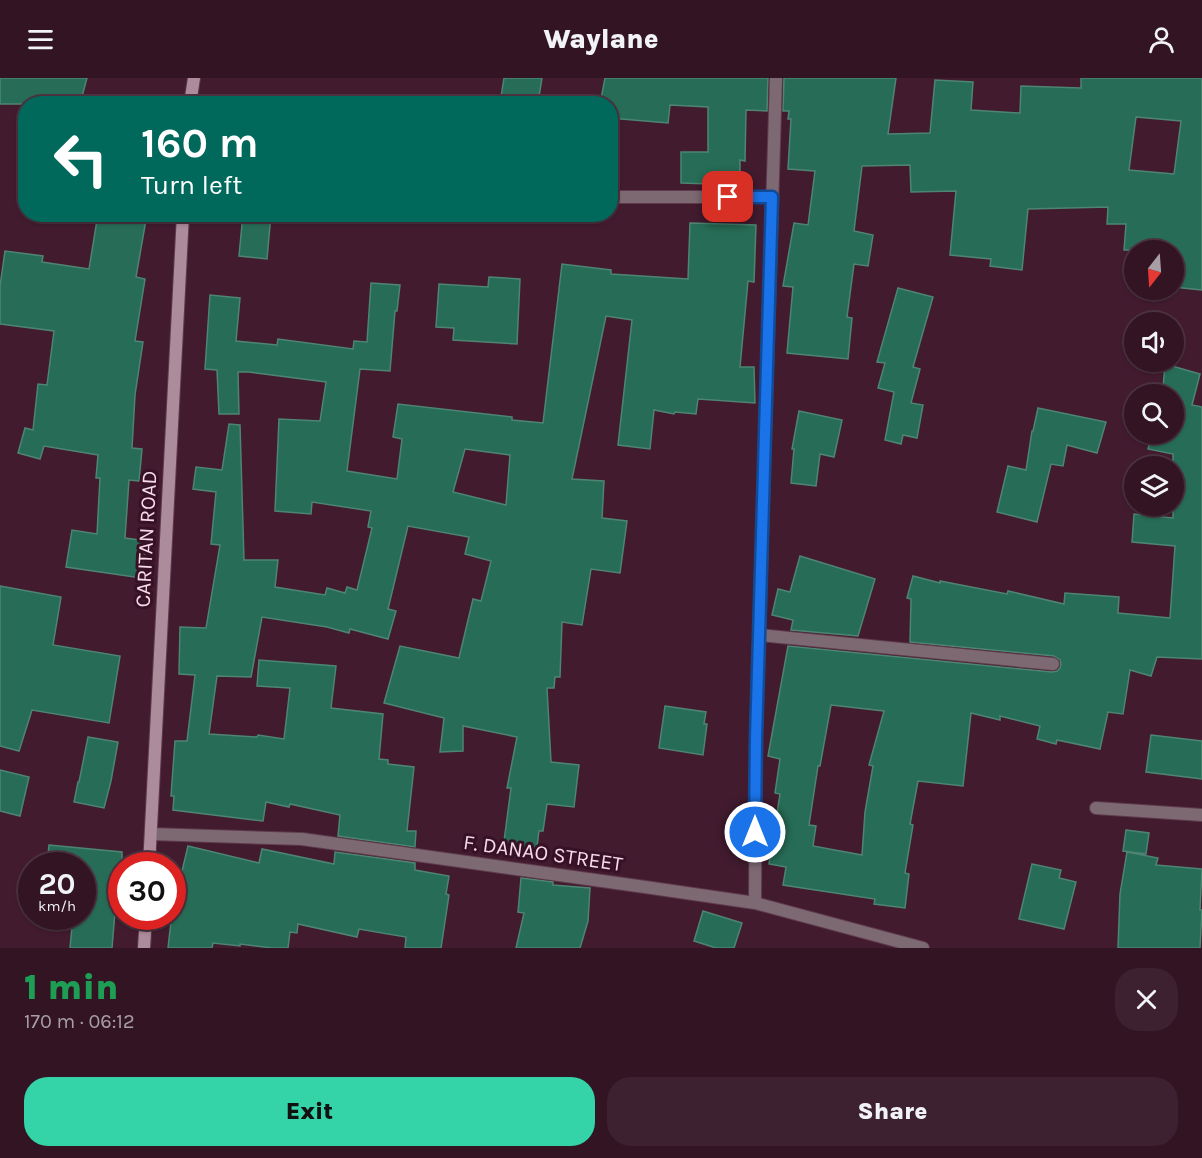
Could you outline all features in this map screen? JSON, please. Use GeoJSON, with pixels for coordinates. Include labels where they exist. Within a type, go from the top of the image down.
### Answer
{"type":"FeatureCollection","features":[{"type":"Feature","properties":{"kind":"main road"},"geometry":{"type":"LineString","coordinates":[[191,96],[194,78]]}},
{"type":"Feature","properties":{"kind":"main road","name":"CARITAN ROAD"},"geometry":{"type":"LineString","coordinates":[[150,852],[183,222]]}},
{"type":"Feature","properties":{"kind":"main road"},"geometry":{"type":"LineString","coordinates":[[144,948],[145,930]]}},
{"type":"Feature","properties":{"kind":"street"},"geometry":{"type":"LineString","coordinates":[[755,903],[756,738],[776,78]]}},
{"type":"Feature","properties":{"kind":"street"},"geometry":{"type":"LineString","coordinates":[[618,197],[772,197]]}},
{"type":"Feature","properties":{"kind":"street"},"geometry":{"type":"LineString","coordinates":[[759,635],[1053,664]]}},
{"type":"Feature","properties":{"kind":"street"},"geometry":{"type":"LineString","coordinates":[[1096,808],[1202,815]]}},
{"type":"Feature","properties":{"kind":"street","name":"F. DANAO STREET"},"geometry":{"type":"LineString","coordinates":[[151,834],[302,839],[755,903],[923,948]]}},
{"type":"Feature","properties":{"kind":"building"},"geometry":{"type":"Polygon","coordinates":[[[0,78],[87,78],[82,96],[18,96],[18,104],[0,104],[0,78]]]}},
{"type":"Feature","properties":{"kind":"building"},"geometry":{"type":"Polygon","coordinates":[[[504,78],[542,78],[539,96],[501,96],[504,78]]]}},
{"type":"Feature","properties":{"kind":"building"},"geometry":{"type":"Polygon","coordinates":[[[605,78],[768,78],[767,111],[746,110],[745,161],[740,160],[740,185],[681,183],[681,152],[708,152],[708,107],[670,105],[668,123],[618,119],[618,96],[602,96],[605,78]]]}},
{"type":"Feature","properties":{"kind":"building"},"geometry":{"type":"Polygon","coordinates":[[[784,78],[896,78],[888,134],[930,133],[935,80],[973,82],[971,110],[1020,113],[1021,86],[1081,88],[1081,78],[1202,78],[1202,290],[1184,288],[1184,240],[1125,240],[1126,224],[1107,224],[1108,207],[1028,209],[1022,270],[990,266],[991,259],[950,255],[956,191],[911,192],[910,165],[862,166],[854,231],[873,235],[868,266],[854,264],[847,317],[852,318],[848,359],[787,353],[793,287],[783,286],[794,223],[808,225],[815,171],[788,169],[791,119],[788,119],[789,111],[783,111],[784,78]],[[1136,117],[1129,170],[1174,174],[1181,121],[1136,117]]]}},
{"type":"Feature","properties":{"kind":"building"},"geometry":{"type":"Polygon","coordinates":[[[97,222],[146,222],[136,277],[145,279],[135,341],[143,342],[135,395],[132,448],[142,449],[139,481],[129,480],[125,538],[147,541],[141,578],[66,567],[72,530],[97,534],[100,478],[96,478],[98,455],[44,446],[40,459],[18,453],[25,428],[33,430],[38,384],[47,385],[54,331],[0,324],[0,286],[5,251],[43,256],[42,262],[89,269],[97,222]]]}},
{"type":"Feature","properties":{"kind":"building"},"geometry":{"type":"Polygon","coordinates":[[[242,222],[270,222],[267,259],[239,256],[242,222]]]}},
{"type":"Feature","properties":{"kind":"building"},"geometry":{"type":"Polygon","coordinates":[[[690,223],[756,225],[754,282],[748,281],[740,367],[754,367],[755,403],[698,399],[696,414],[675,412],[674,414],[654,410],[650,449],[618,445],[632,320],[606,316],[572,479],[604,481],[602,518],[627,521],[620,573],[591,569],[582,625],[562,622],[560,677],[555,677],[554,688],[547,688],[551,762],[579,765],[574,807],[547,804],[543,831],[539,831],[536,854],[503,849],[511,788],[507,788],[517,737],[463,726],[463,751],[440,752],[444,718],[384,703],[400,646],[459,658],[473,599],[481,601],[491,561],[465,554],[469,537],[408,526],[388,609],[396,611],[388,639],[350,629],[349,633],[327,627],[262,617],[251,677],[217,676],[209,734],[257,737],[258,735],[284,739],[290,688],[257,686],[259,660],[336,666],[331,708],[383,714],[379,759],[388,760],[388,764],[414,767],[407,831],[416,831],[415,847],[338,836],[340,815],[290,804],[289,807],[266,802],[263,821],[173,810],[174,796],[171,796],[175,741],[187,741],[195,675],[179,674],[180,627],[206,628],[220,545],[211,544],[216,492],[193,489],[196,467],[222,470],[229,424],[240,425],[244,560],[278,560],[275,587],[325,595],[327,588],[345,593],[347,587],[357,590],[372,528],[368,527],[371,511],[312,502],[311,514],[275,511],[279,419],[320,421],[326,382],[238,372],[239,414],[219,414],[217,370],[205,369],[210,295],[240,298],[236,341],[277,345],[278,339],[353,349],[354,341],[367,342],[371,283],[400,285],[397,311],[395,311],[390,371],[360,369],[347,471],[397,479],[402,439],[393,437],[398,404],[512,417],[512,420],[543,423],[562,264],[611,270],[611,274],[688,279],[690,223]],[[465,449],[453,492],[506,505],[510,455],[465,449]]]}},
{"type":"Feature","properties":{"kind":"building"},"geometry":{"type":"Polygon","coordinates":[[[489,277],[520,279],[517,344],[453,340],[454,328],[436,327],[439,284],[488,287],[489,277]]]}},
{"type":"Feature","properties":{"kind":"building"},"geometry":{"type":"Polygon","coordinates":[[[898,288],[933,297],[913,367],[920,369],[911,403],[923,405],[917,438],[903,435],[901,444],[885,440],[894,392],[878,388],[885,363],[877,362],[898,288]]]}},
{"type":"Feature","properties":{"kind":"building"},"geometry":{"type":"Polygon","coordinates":[[[1184,369],[1200,374],[1192,405],[1202,407],[1202,659],[1157,657],[1151,676],[1130,670],[1123,714],[1108,712],[1100,749],[1057,740],[1056,744],[1037,739],[1040,726],[1000,716],[1000,720],[971,713],[963,786],[918,781],[910,824],[913,825],[905,873],[909,874],[905,908],[874,904],[875,899],[783,885],[786,867],[769,864],[780,794],[775,793],[780,759],[768,756],[788,646],[1052,672],[1060,668],[1060,660],[1054,656],[910,642],[911,599],[907,598],[913,576],[1007,594],[1008,591],[1064,604],[1065,593],[1119,597],[1118,613],[1170,618],[1175,546],[1132,542],[1134,516],[1173,518],[1173,516],[1184,516],[1184,456],[1173,456],[1173,454],[1148,449],[1149,444],[1184,444],[1184,384],[1163,384],[1164,372],[1184,372],[1184,369]],[[831,705],[809,825],[816,826],[813,846],[862,855],[865,812],[873,766],[869,765],[884,711],[831,705]]]}},
{"type":"Feature","properties":{"kind":"building"},"geometry":{"type":"Polygon","coordinates":[[[1038,408],[1106,422],[1097,453],[1067,445],[1063,466],[1051,464],[1037,522],[997,512],[1008,466],[1026,470],[1038,408]]]}},
{"type":"Feature","properties":{"kind":"building"},"geometry":{"type":"Polygon","coordinates":[[[799,411],[842,420],[834,457],[820,454],[816,486],[791,483],[794,449],[792,449],[799,411]]]}},
{"type":"Feature","properties":{"kind":"building"},"geometry":{"type":"Polygon","coordinates":[[[800,556],[875,579],[858,636],[791,630],[793,620],[772,615],[778,589],[790,592],[800,556]]]}},
{"type":"Feature","properties":{"kind":"building"},"geometry":{"type":"Polygon","coordinates":[[[0,586],[61,597],[53,645],[120,656],[109,723],[32,710],[19,751],[0,746],[0,586]]]}},
{"type":"Feature","properties":{"kind":"building"},"geometry":{"type":"Polygon","coordinates":[[[665,706],[706,712],[704,724],[707,724],[703,755],[659,748],[665,706]]]}},
{"type":"Feature","properties":{"kind":"building"},"geometry":{"type":"Polygon","coordinates":[[[1151,735],[1202,741],[1202,779],[1146,772],[1151,735]]]}},
{"type":"Feature","properties":{"kind":"building"},"geometry":{"type":"Polygon","coordinates":[[[88,737],[118,742],[104,808],[74,802],[88,737]]]}},
{"type":"Feature","properties":{"kind":"building"},"geometry":{"type":"Polygon","coordinates":[[[0,770],[29,777],[20,816],[0,811],[0,770]]]}},
{"type":"Feature","properties":{"kind":"building"},"geometry":{"type":"Polygon","coordinates":[[[1126,830],[1149,833],[1146,854],[1123,851],[1126,830]]]}},
{"type":"Feature","properties":{"kind":"building"},"geometry":{"type":"Polygon","coordinates":[[[49,845],[122,852],[108,852],[108,930],[114,930],[112,948],[70,948],[72,930],[96,930],[96,852],[48,852],[49,845]]]}},
{"type":"Feature","properties":{"kind":"building"},"geometry":{"type":"Polygon","coordinates":[[[188,846],[259,863],[262,849],[334,864],[335,852],[415,863],[415,870],[449,876],[446,894],[449,895],[441,948],[405,948],[406,937],[359,929],[357,937],[298,924],[297,933],[290,932],[288,948],[213,943],[212,948],[168,948],[170,930],[186,930],[186,854],[188,846]]]}},
{"type":"Feature","properties":{"kind":"building"},"geometry":{"type":"Polygon","coordinates":[[[1127,852],[1158,858],[1156,865],[1202,869],[1200,948],[1118,948],[1120,894],[1127,852]]]}},
{"type":"Feature","properties":{"kind":"building"},"geometry":{"type":"Polygon","coordinates":[[[1032,864],[1061,870],[1059,878],[1076,882],[1064,929],[1019,919],[1032,864]]]}},
{"type":"Feature","properties":{"kind":"building"},"geometry":{"type":"Polygon","coordinates":[[[521,878],[553,882],[553,885],[590,888],[588,921],[580,948],[516,948],[524,913],[518,912],[521,878]]]}},
{"type":"Feature","properties":{"kind":"building"},"geometry":{"type":"Polygon","coordinates":[[[703,911],[742,923],[734,948],[716,948],[694,941],[703,911]]]}},
{"type":"Feature","properties":{"kind":"route"},"geometry":{"type":"LineString","coordinates":[[728,197],[772,197],[755,832]]}}]}
